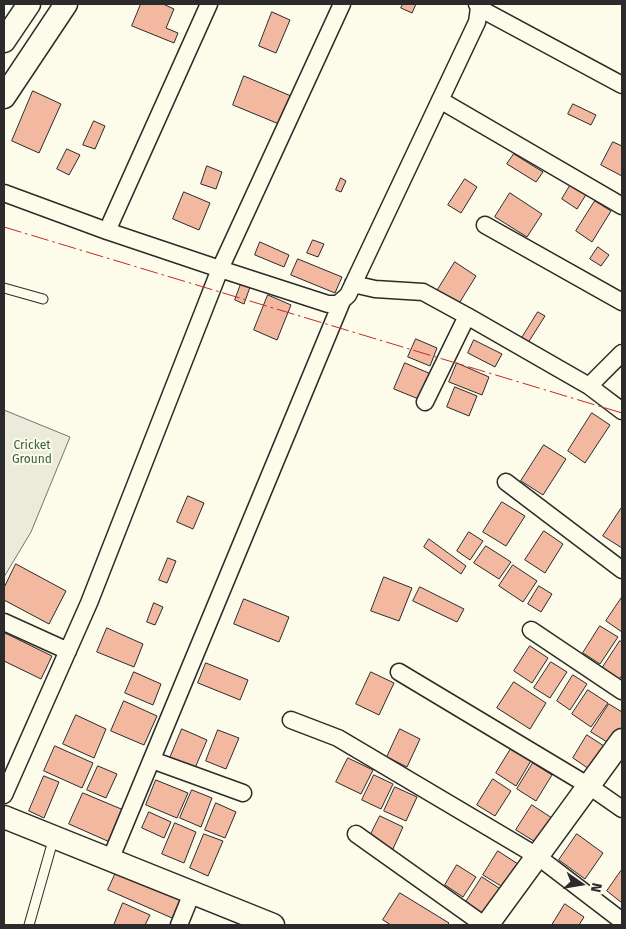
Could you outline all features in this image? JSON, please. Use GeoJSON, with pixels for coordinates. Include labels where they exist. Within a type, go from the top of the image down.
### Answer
{"type":"FeatureCollection","features":[{"type":"Feature","properties":{"kind":"street"},"geometry":{"type":"LineString","coordinates":[[4,41],[29,4]]}},
{"type":"Feature","properties":{"kind":"street"},"geometry":{"type":"LineString","coordinates":[[4,96],[66,4]]}},
{"type":"Feature","properties":{"kind":"street"},"geometry":{"type":"LineString","coordinates":[[107,230],[209,4]]}},
{"type":"Feature","properties":{"kind":"street"},"geometry":{"type":"LineString","coordinates":[[4,795],[93,594],[220,269],[342,4]]}},
{"type":"Feature","properties":{"kind":"street"},"geometry":{"type":"LineString","coordinates":[[4,193],[220,269],[328,304],[338,304],[348,296],[477,22],[480,5],[622,85]]}},
{"type":"Feature","properties":{"kind":"street"},"geometry":{"type":"LineString","coordinates":[[440,100],[622,206]]}},
{"type":"Feature","properties":{"kind":"street"},"geometry":{"type":"LineString","coordinates":[[485,225],[622,302]]}},
{"type":"Feature","properties":{"kind":"street"},"geometry":{"type":"LineString","coordinates":[[353,284],[375,289],[423,292],[589,386],[622,411]]}},
{"type":"Feature","properties":{"kind":"street"},"geometry":{"type":"LineString","coordinates":[[110,860],[342,301]]}},
{"type":"Feature","properties":{"kind":"street"},"geometry":{"type":"LineString","coordinates":[[425,402],[468,316]]}},
{"type":"Feature","properties":{"kind":"street"},"geometry":{"type":"LineString","coordinates":[[589,386],[622,353]]}},
{"type":"Feature","properties":{"kind":"street"},"geometry":{"type":"LineString","coordinates":[[506,482],[622,570]]}},
{"type":"Feature","properties":{"kind":"street"},"geometry":{"type":"LineString","coordinates":[[4,622],[68,651]]}},
{"type":"Feature","properties":{"kind":"street"},"geometry":{"type":"LineString","coordinates":[[531,630],[622,691]]}},
{"type":"Feature","properties":{"kind":"street"},"geometry":{"type":"LineString","coordinates":[[399,672],[589,786],[622,810]]}},
{"type":"Feature","properties":{"kind":"street"},"geometry":{"type":"LineString","coordinates":[[291,720],[338,738],[538,856],[622,921]]}},
{"type":"Feature","properties":{"kind":"street"},"geometry":{"type":"LineString","coordinates":[[356,834],[486,925],[622,740]]}},
{"type":"Feature","properties":{"kind":"street"},"geometry":{"type":"LineString","coordinates":[[152,760],[244,793]]}},
{"type":"Feature","properties":{"kind":"street"},"geometry":{"type":"LineString","coordinates":[[4,818],[273,925]]}},
{"type":"Feature","properties":{"kind":"street"},"geometry":{"type":"LineString","coordinates":[[179,925],[192,893]]}},
{"type":"Feature","properties":{"kind":"lane"},"geometry":{"type":"LineString","coordinates":[[4,288],[43,299]]}},
{"type":"Feature","properties":{"kind":"lane"},"geometry":{"type":"LineString","coordinates":[[29,925],[54,837]]}},
{"type":"Feature","properties":{"kind":"green space","name":"Cricket Ground"},"geometry":{"type":"Polygon","coordinates":[[[4,410],[70,437],[31,532],[4,577],[4,410]]]}},
{"type":"Feature","properties":{"kind":"building"},"geometry":{"type":"Polygon","coordinates":[[[141,4],[163,4],[174,9],[166,28],[178,33],[174,43],[132,26],[141,4]]]}},
{"type":"Feature","properties":{"kind":"building"},"geometry":{"type":"Polygon","coordinates":[[[403,4],[416,4],[412,13],[401,8],[403,4]]]}},
{"type":"Feature","properties":{"kind":"building"},"geometry":{"type":"Polygon","coordinates":[[[272,12],[290,20],[276,53],[259,46],[272,12]]]}},
{"type":"Feature","properties":{"kind":"building"},"geometry":{"type":"Polygon","coordinates":[[[244,76],[291,96],[279,124],[233,105],[244,76]]]}},
{"type":"Feature","properties":{"kind":"building"},"geometry":{"type":"Polygon","coordinates":[[[33,91],[61,104],[39,153],[12,141],[33,91]]]}},
{"type":"Feature","properties":{"kind":"building"},"geometry":{"type":"Polygon","coordinates":[[[573,104],[596,115],[591,125],[568,114],[573,104]]]}},
{"type":"Feature","properties":{"kind":"building"},"geometry":{"type":"Polygon","coordinates":[[[94,121],[105,126],[95,149],[83,145],[94,121]]]}},
{"type":"Feature","properties":{"kind":"building"},"geometry":{"type":"Polygon","coordinates":[[[613,142],[622,146],[622,176],[601,165],[613,142]]]}},
{"type":"Feature","properties":{"kind":"building"},"geometry":{"type":"Polygon","coordinates":[[[67,149],[80,155],[69,175],[57,169],[67,149]]]}},
{"type":"Feature","properties":{"kind":"building"},"geometry":{"type":"Polygon","coordinates":[[[514,154],[543,172],[536,182],[507,164],[514,154]]]}},
{"type":"Feature","properties":{"kind":"building"},"geometry":{"type":"Polygon","coordinates":[[[207,166],[222,172],[216,189],[201,184],[207,166]]]}},
{"type":"Feature","properties":{"kind":"building"},"geometry":{"type":"Polygon","coordinates":[[[341,178],[346,181],[341,192],[336,190],[341,178]]]}},
{"type":"Feature","properties":{"kind":"building"},"geometry":{"type":"Polygon","coordinates":[[[465,179],[477,187],[461,213],[448,205],[465,179]]]}},
{"type":"Feature","properties":{"kind":"building"},"geometry":{"type":"Polygon","coordinates":[[[571,184],[587,193],[577,209],[562,199],[571,184]]]}},
{"type":"Feature","properties":{"kind":"building"},"geometry":{"type":"Polygon","coordinates":[[[184,192],[210,203],[199,230],[173,219],[184,192]]]}},
{"type":"Feature","properties":{"kind":"building"},"geometry":{"type":"Polygon","coordinates":[[[510,193],[542,214],[527,237],[495,217],[510,193]]]}},
{"type":"Feature","properties":{"kind":"building"},"geometry":{"type":"Polygon","coordinates":[[[595,201],[611,211],[592,242],[576,231],[595,201]]]}},
{"type":"Feature","properties":{"kind":"building"},"geometry":{"type":"Polygon","coordinates":[[[313,240],[324,244],[318,257],[307,253],[313,240]]]}},
{"type":"Feature","properties":{"kind":"building"},"geometry":{"type":"Polygon","coordinates":[[[260,242],[289,255],[284,267],[255,255],[260,242]]]}},
{"type":"Feature","properties":{"kind":"building"},"geometry":{"type":"Polygon","coordinates":[[[598,247],[609,255],[601,266],[590,259],[598,247]]]}},
{"type":"Feature","properties":{"kind":"building"},"geometry":{"type":"Polygon","coordinates":[[[298,259],[342,277],[335,293],[291,275],[298,259]]]}},
{"type":"Feature","properties":{"kind":"building"},"geometry":{"type":"Polygon","coordinates":[[[455,262],[476,276],[458,305],[437,291],[455,262]]]}},
{"type":"Feature","properties":{"kind":"building"},"geometry":{"type":"Polygon","coordinates":[[[241,284],[250,287],[244,304],[235,300],[241,284]]]}},
{"type":"Feature","properties":{"kind":"building"},"geometry":{"type":"Polygon","coordinates":[[[268,295],[291,305],[277,340],[254,330],[268,295]]]}},
{"type":"Feature","properties":{"kind":"building"},"geometry":{"type":"Polygon","coordinates":[[[538,312],[545,316],[526,346],[520,341],[538,312]]]}},
{"type":"Feature","properties":{"kind":"building"},"geometry":{"type":"Polygon","coordinates":[[[416,339],[437,348],[430,366],[408,357],[416,339]]]}},
{"type":"Feature","properties":{"kind":"building"},"geometry":{"type":"Polygon","coordinates":[[[474,340],[502,354],[495,367],[468,353],[474,340]]]}},
{"type":"Feature","properties":{"kind":"building"},"geometry":{"type":"Polygon","coordinates":[[[405,363],[431,374],[421,400],[394,389],[405,363]]]}},
{"type":"Feature","properties":{"kind":"building"},"geometry":{"type":"Polygon","coordinates":[[[457,363],[489,377],[482,395],[449,382],[457,363]]]}},
{"type":"Feature","properties":{"kind":"building"},"geometry":{"type":"Polygon","coordinates":[[[455,387],[477,396],[469,416],[447,407],[455,387]]]}},
{"type":"Feature","properties":{"kind":"building"},"geometry":{"type":"Polygon","coordinates":[[[592,413],[610,425],[585,463],[568,451],[592,413]]]}},
{"type":"Feature","properties":{"kind":"building"},"geometry":{"type":"Polygon","coordinates":[[[544,445],[566,459],[543,495],[521,481],[544,445]]]}},
{"type":"Feature","properties":{"kind":"building"},"geometry":{"type":"Polygon","coordinates":[[[188,496],[204,503],[193,529],[177,522],[188,496]]]}},
{"type":"Feature","properties":{"kind":"building"},"geometry":{"type":"Polygon","coordinates":[[[502,502],[525,516],[506,546],[483,532],[502,502]]]}},
{"type":"Feature","properties":{"kind":"building"},"geometry":{"type":"Polygon","coordinates":[[[622,507],[622,548],[603,536],[622,507]]]}},
{"type":"Feature","properties":{"kind":"building"},"geometry":{"type":"Polygon","coordinates":[[[544,531],[563,544],[545,573],[525,560],[544,531]]]}},
{"type":"Feature","properties":{"kind":"building"},"geometry":{"type":"Polygon","coordinates":[[[469,532],[483,541],[470,560],[457,551],[469,532]]]}},
{"type":"Feature","properties":{"kind":"building"},"geometry":{"type":"Polygon","coordinates":[[[429,539],[466,566],[461,574],[424,547],[429,539]]]}},
{"type":"Feature","properties":{"kind":"building"},"geometry":{"type":"Polygon","coordinates":[[[486,546],[511,562],[499,579],[474,563],[486,546]]]}},
{"type":"Feature","properties":{"kind":"building"},"geometry":{"type":"Polygon","coordinates":[[[168,558],[176,561],[167,583],[159,580],[168,558]]]}},
{"type":"Feature","properties":{"kind":"building"},"geometry":{"type":"Polygon","coordinates":[[[16,564],[66,591],[49,624],[4,600],[4,588],[16,564]]]}},
{"type":"Feature","properties":{"kind":"building"},"geometry":{"type":"Polygon","coordinates":[[[513,565],[537,581],[523,602],[499,586],[513,565]]]}},
{"type":"Feature","properties":{"kind":"building"},"geometry":{"type":"Polygon","coordinates":[[[384,577],[412,588],[399,621],[371,611],[384,577]]]}},
{"type":"Feature","properties":{"kind":"building"},"geometry":{"type":"Polygon","coordinates":[[[539,586],[552,594],[541,612],[528,604],[539,586]]]}},
{"type":"Feature","properties":{"kind":"building"},"geometry":{"type":"Polygon","coordinates":[[[420,587],[464,609],[457,622],[413,601],[420,587]]]}},
{"type":"Feature","properties":{"kind":"building"},"geometry":{"type":"Polygon","coordinates":[[[622,597],[622,632],[606,621],[622,597]]]}},
{"type":"Feature","properties":{"kind":"building"},"geometry":{"type":"Polygon","coordinates":[[[244,599],[289,617],[279,642],[234,624],[244,599]]]}},
{"type":"Feature","properties":{"kind":"building"},"geometry":{"type":"Polygon","coordinates":[[[154,603],[163,607],[155,625],[147,622],[154,603]]]}},
{"type":"Feature","properties":{"kind":"building"},"geometry":{"type":"Polygon","coordinates":[[[600,626],[618,637],[600,664],[583,653],[600,626]]]}},
{"type":"Feature","properties":{"kind":"building"},"geometry":{"type":"Polygon","coordinates":[[[107,628],[143,644],[134,667],[97,652],[107,628]]]}},
{"type":"Feature","properties":{"kind":"building"},"geometry":{"type":"Polygon","coordinates":[[[5,633],[52,656],[41,679],[4,661],[5,633]]]}},
{"type":"Feature","properties":{"kind":"building"},"geometry":{"type":"Polygon","coordinates":[[[620,641],[622,642],[622,675],[618,681],[601,670],[620,641]]]}},
{"type":"Feature","properties":{"kind":"building"},"geometry":{"type":"Polygon","coordinates":[[[530,646],[548,658],[532,683],[514,671],[530,646]]]}},
{"type":"Feature","properties":{"kind":"building"},"geometry":{"type":"Polygon","coordinates":[[[551,662],[567,672],[550,698],[534,688],[551,662]]]}},
{"type":"Feature","properties":{"kind":"building"},"geometry":{"type":"Polygon","coordinates":[[[206,663],[248,680],[240,700],[198,683],[206,663]]]}},
{"type":"Feature","properties":{"kind":"building"},"geometry":{"type":"Polygon","coordinates":[[[134,672],[161,684],[153,705],[125,693],[134,672]]]}},
{"type":"Feature","properties":{"kind":"building"},"geometry":{"type":"Polygon","coordinates":[[[371,672],[394,683],[379,715],[356,704],[371,672]]]}},
{"type":"Feature","properties":{"kind":"building"},"geometry":{"type":"Polygon","coordinates":[[[573,675],[587,684],[570,710],[557,701],[573,675]]]}},
{"type":"Feature","properties":{"kind":"building"},"geometry":{"type":"Polygon","coordinates":[[[514,682],[546,703],[530,729],[497,708],[514,682]]]}},
{"type":"Feature","properties":{"kind":"building"},"geometry":{"type":"Polygon","coordinates":[[[588,690],[608,703],[591,727],[572,714],[588,690]]]}},
{"type":"Feature","properties":{"kind":"building"},"geometry":{"type":"Polygon","coordinates":[[[124,701],[157,716],[144,745],[111,731],[124,701]]]}},
{"type":"Feature","properties":{"kind":"building"},"geometry":{"type":"Polygon","coordinates":[[[609,704],[622,712],[622,730],[612,745],[591,732],[609,704]]]}},
{"type":"Feature","properties":{"kind":"building"},"geometry":{"type":"Polygon","coordinates":[[[76,715],[106,729],[94,758],[63,744],[76,715]]]}},
{"type":"Feature","properties":{"kind":"building"},"geometry":{"type":"Polygon","coordinates":[[[182,729],[207,740],[195,768],[170,758],[182,729]]]}},
{"type":"Feature","properties":{"kind":"building"},"geometry":{"type":"Polygon","coordinates":[[[400,729],[420,739],[407,767],[387,757],[400,729]]]}},
{"type":"Feature","properties":{"kind":"building"},"geometry":{"type":"Polygon","coordinates":[[[218,730],[239,738],[226,769],[206,761],[218,730]]]}},
{"type":"Feature","properties":{"kind":"building"},"geometry":{"type":"Polygon","coordinates":[[[587,735],[607,748],[592,771],[573,758],[587,735]]]}},
{"type":"Feature","properties":{"kind":"building"},"geometry":{"type":"Polygon","coordinates":[[[55,746],[93,763],[82,788],[44,771],[55,746]]]}},
{"type":"Feature","properties":{"kind":"building"},"geometry":{"type":"Polygon","coordinates":[[[512,747],[532,759],[516,786],[496,773],[512,747]]]}},
{"type":"Feature","properties":{"kind":"building"},"geometry":{"type":"Polygon","coordinates":[[[348,758],[373,770],[361,794],[336,782],[348,758]]]}},
{"type":"Feature","properties":{"kind":"building"},"geometry":{"type":"Polygon","coordinates":[[[533,763],[552,775],[536,801],[517,789],[533,763]]]}},
{"type":"Feature","properties":{"kind":"building"},"geometry":{"type":"Polygon","coordinates":[[[98,766],[117,774],[106,798],[87,790],[98,766]]]}},
{"type":"Feature","properties":{"kind":"building"},"geometry":{"type":"Polygon","coordinates":[[[374,775],[393,784],[381,809],[362,800],[374,775]]]}},
{"type":"Feature","properties":{"kind":"building"},"geometry":{"type":"Polygon","coordinates":[[[44,776],[59,782],[44,818],[29,811],[44,776]]]}},
{"type":"Feature","properties":{"kind":"building"},"geometry":{"type":"Polygon","coordinates":[[[493,779],[511,791],[495,816],[477,805],[493,779]]]}},
{"type":"Feature","properties":{"kind":"building"},"geometry":{"type":"Polygon","coordinates":[[[156,780],[188,793],[177,818],[146,805],[156,780]]]}},
{"type":"Feature","properties":{"kind":"building"},"geometry":{"type":"Polygon","coordinates":[[[395,787],[417,797],[406,821],[384,811],[395,787]]]}},
{"type":"Feature","properties":{"kind":"building"},"geometry":{"type":"Polygon","coordinates":[[[192,790],[212,798],[201,827],[180,818],[192,790]]]}},
{"type":"Feature","properties":{"kind":"building"},"geometry":{"type":"Polygon","coordinates":[[[83,793],[126,811],[112,843],[69,824],[83,793]]]}},
{"type":"Feature","properties":{"kind":"building"},"geometry":{"type":"Polygon","coordinates":[[[216,803],[236,812],[225,838],[205,830],[216,803]]]}},
{"type":"Feature","properties":{"kind":"building"},"geometry":{"type":"Polygon","coordinates":[[[532,805],[552,818],[537,843],[516,830],[532,805]]]}},
{"type":"Feature","properties":{"kind":"building"},"geometry":{"type":"Polygon","coordinates":[[[149,812],[171,822],[164,838],[142,828],[149,812]]]}},
{"type":"Feature","properties":{"kind":"building"},"geometry":{"type":"Polygon","coordinates":[[[380,816],[403,827],[392,851],[368,840],[380,816]]]}},
{"type":"Feature","properties":{"kind":"building"},"geometry":{"type":"Polygon","coordinates":[[[175,823],[196,832],[184,863],[162,854],[175,823]]]}},
{"type":"Feature","properties":{"kind":"building"},"geometry":{"type":"Polygon","coordinates":[[[204,834],[223,841],[208,876],[190,868],[204,834]]]}},
{"type":"Feature","properties":{"kind":"building"},"geometry":{"type":"Polygon","coordinates":[[[577,834],[603,853],[585,879],[559,860],[577,834]]]}},
{"type":"Feature","properties":{"kind":"building"},"geometry":{"type":"Polygon","coordinates":[[[498,851],[521,866],[506,889],[483,875],[498,851]]]}},
{"type":"Feature","properties":{"kind":"building"},"geometry":{"type":"Polygon","coordinates":[[[457,865],[476,877],[463,897],[445,885],[457,865]]]}},
{"type":"Feature","properties":{"kind":"building"},"geometry":{"type":"Polygon","coordinates":[[[119,866],[183,894],[172,918],[108,890],[119,866]]]}},
{"type":"Feature","properties":{"kind":"building"},"geometry":{"type":"Polygon","coordinates":[[[622,872],[622,903],[607,891],[622,872]]]}},
{"type":"Feature","properties":{"kind":"building"},"geometry":{"type":"Polygon","coordinates":[[[482,877],[502,890],[483,921],[462,908],[482,877]]]}},
{"type":"Feature","properties":{"kind":"building"},"geometry":{"type":"Polygon","coordinates":[[[400,893],[449,923],[447,925],[391,925],[383,920],[400,893]]]}},
{"type":"Feature","properties":{"kind":"building"},"geometry":{"type":"Polygon","coordinates":[[[123,903],[150,915],[145,925],[114,925],[123,903]]]}},
{"type":"Feature","properties":{"kind":"building"},"geometry":{"type":"Polygon","coordinates":[[[565,904],[584,917],[579,925],[552,925],[565,904]]]}},
{"type":"Feature","properties":{"kind":"power"},"geometry":{"type":"LineString","coordinates":[[4,227],[622,413]]}}]}
